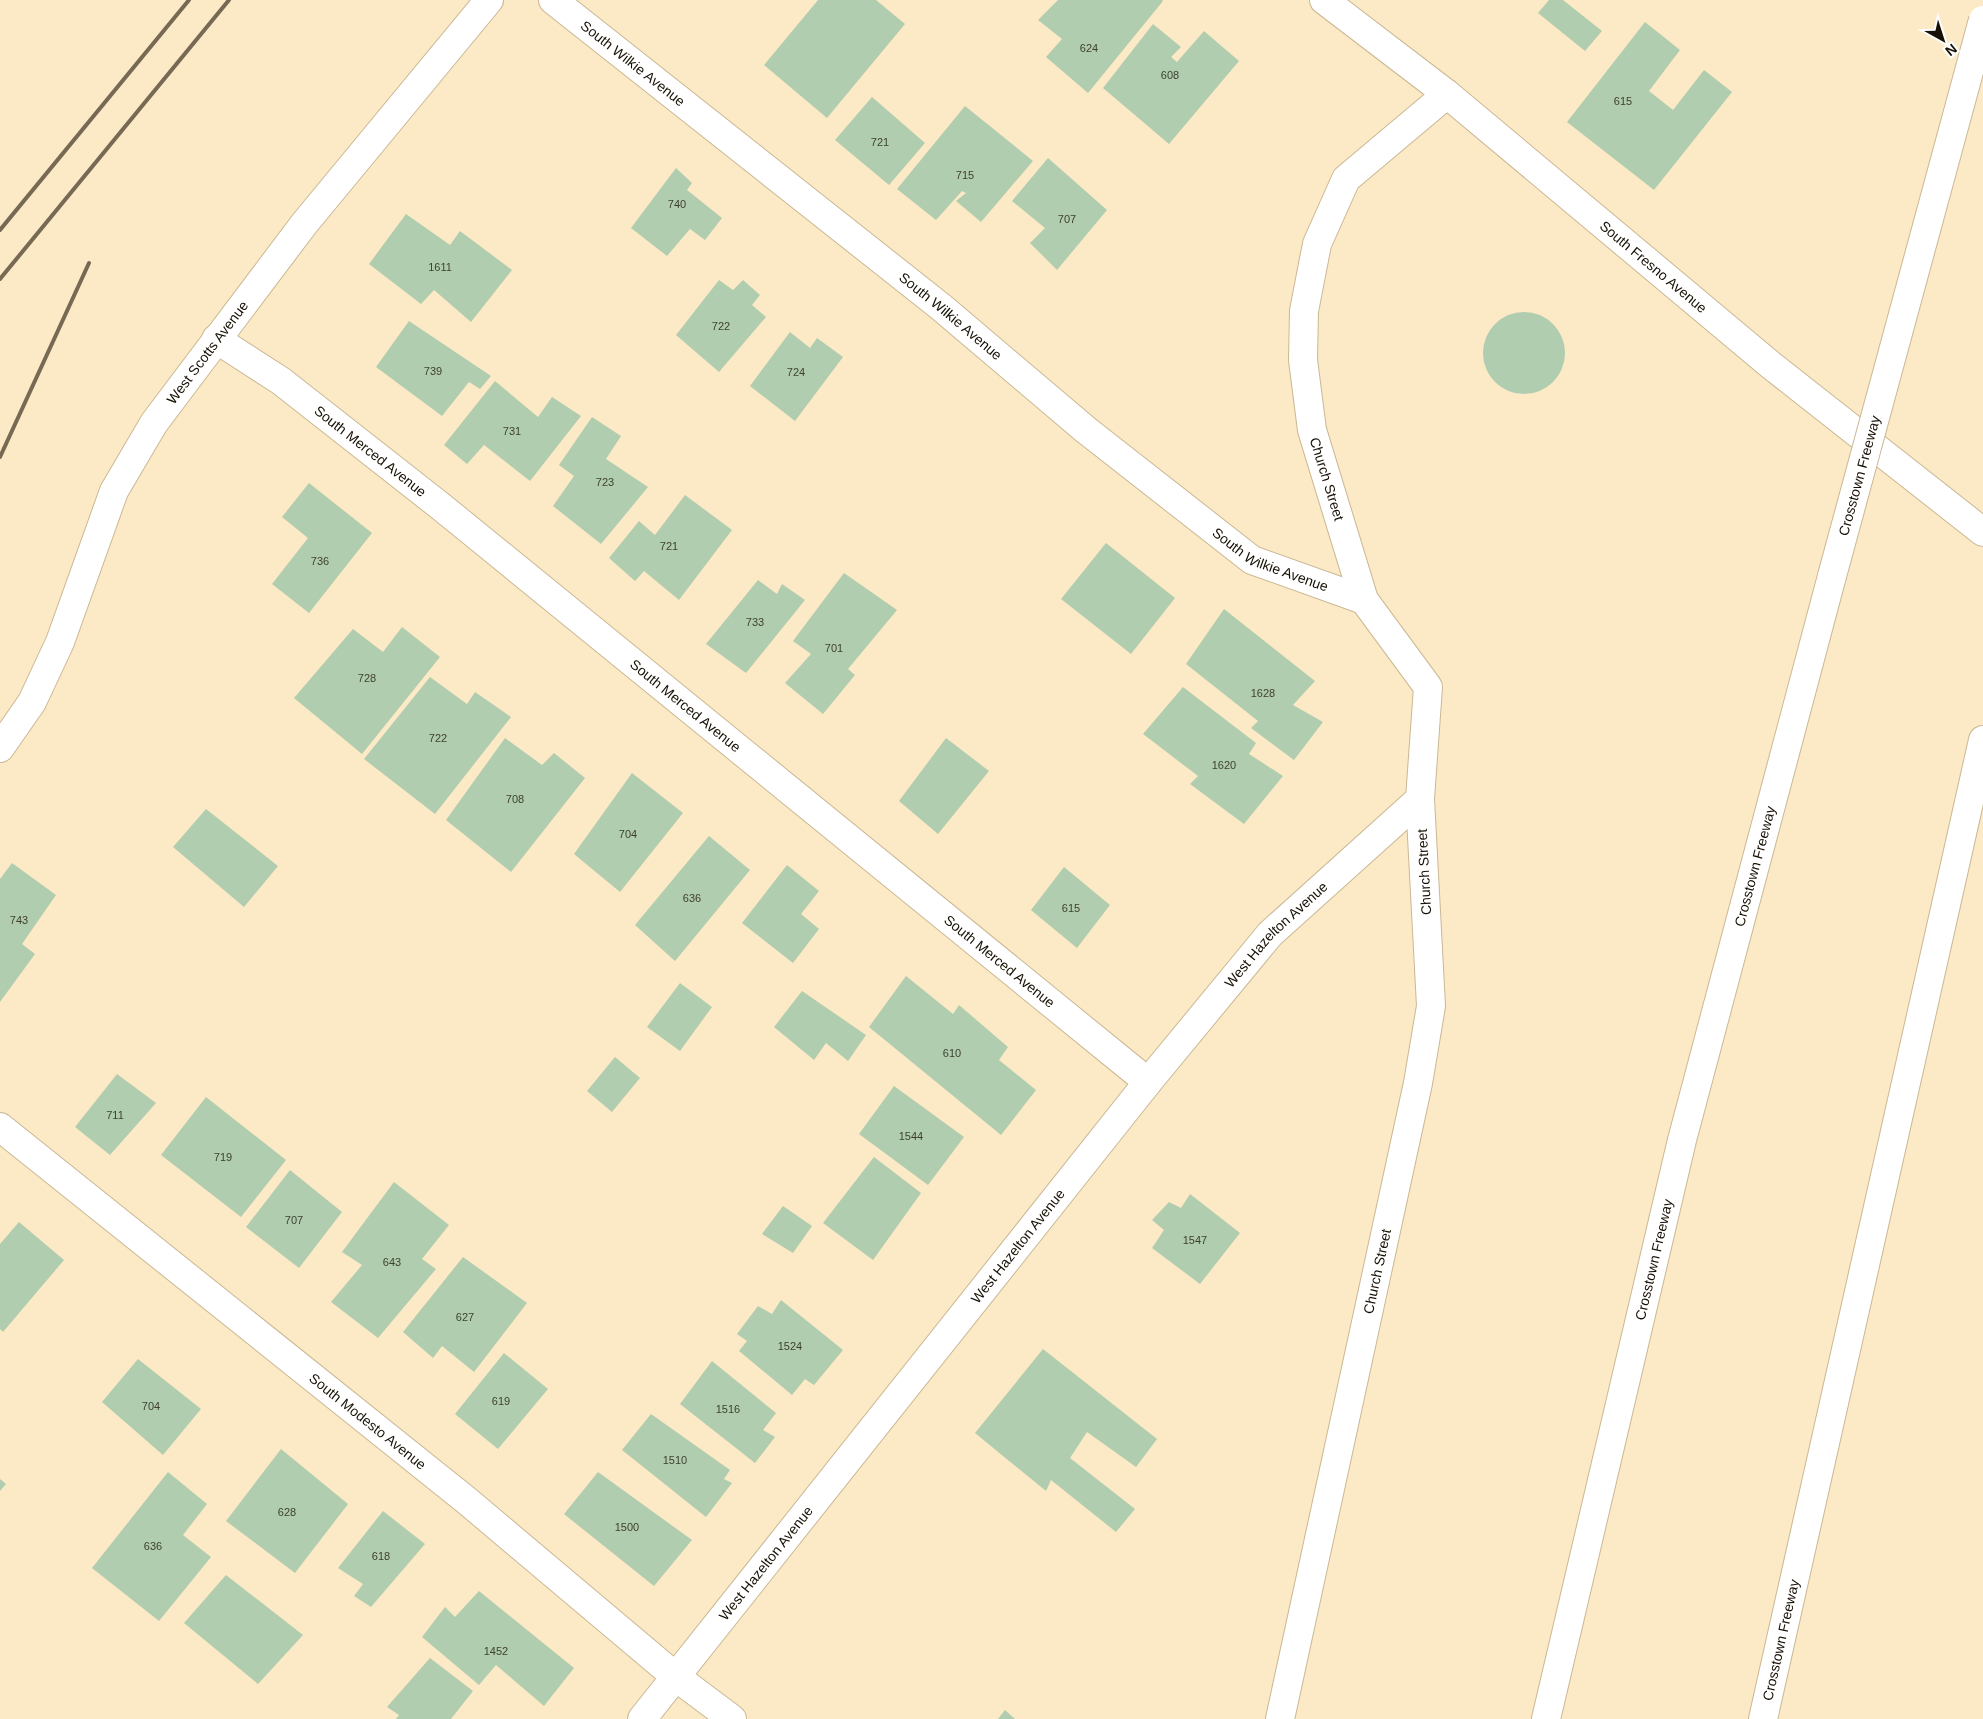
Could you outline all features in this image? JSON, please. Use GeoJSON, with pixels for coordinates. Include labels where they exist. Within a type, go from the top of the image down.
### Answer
{"type":"FeatureCollection","features":[{"type":"Feature","properties":{"kind":"main road","name":"West Scotts Avenue"},"geometry":{"type":"LineString","coordinates":[[0,748],[32,702],[60,642],[114,491],[154,423],[304,224],[489,0]]}},
{"type":"Feature","properties":{"kind":"main road","name":"South Wilkie Avenue"},"geometry":{"type":"LineString","coordinates":[[552,0],[941,307],[1086,430],[1252,560],[1364,600]]}},
{"type":"Feature","properties":{"kind":"main road","name":"South Fresno Avenue"},"geometry":{"type":"LineString","coordinates":[[1324,0],[1447,94],[1772,366],[1983,532]]}},
{"type":"Feature","properties":{"kind":"main road","name":"Crosstown Freeway"},"geometry":{"type":"LineString","coordinates":[[1546,1719],[1682,1140],[1832,576],[1983,20]]}},
{"type":"Feature","properties":{"kind":"main road","name":"Church Street"},"geometry":{"type":"LineString","coordinates":[[1280,1719],[1418,1083],[1431,1006],[1420,799],[1428,687],[1364,600],[1312,430],[1302,360],[1304,311],[1317,244],[1346,179],[1447,94]]}},
{"type":"Feature","properties":{"kind":"main road","name":"South Merced Avenue"},"geometry":{"type":"LineString","coordinates":[[216,339],[282,381],[439,505],[1148,1082]]}},
{"type":"Feature","properties":{"kind":"main road","name":"Crosstown Freeway"},"geometry":{"type":"LineString","coordinates":[[1763,1719],[1983,740]]}},
{"type":"Feature","properties":{"kind":"main road","name":"West Hazelton Avenue"},"geometry":{"type":"LineString","coordinates":[[642,1719],[1148,1082],[1270,934],[1420,799]]}},
{"type":"Feature","properties":{"kind":"main road","name":"South Modesto Avenue"},"geometry":{"type":"LineString","coordinates":[[0,1127],[466,1500],[676,1677],[732,1719]]}},
{"type":"Feature","properties":{"kind":"building"},"geometry":{"type":"Polygon","coordinates":[[[818,0],[876,0],[905,24],[827,118],[764,65],[818,0]]]}},
{"type":"Feature","properties":{"kind":"building"},"geometry":{"type":"Polygon","coordinates":[[[1058,0],[1163,1],[1088,93],[1046,57],[1062,39],[1038,20],[1058,0]]]}},
{"type":"Feature","properties":{"kind":"building"},"geometry":{"type":"Polygon","coordinates":[[[1549,0],[1563,0],[1602,31],[1585,51],[1538,13],[1549,0]]]}},
{"type":"Feature","properties":{"kind":"building"},"geometry":{"type":"Polygon","coordinates":[[[1645,22],[1680,50],[1649,91],[1673,110],[1704,70],[1732,92],[1654,190],[1567,122],[1645,22]]]}},
{"type":"Feature","properties":{"kind":"building"},"geometry":{"type":"Polygon","coordinates":[[[1153,24],[1181,47],[1171,57],[1177,62],[1204,31],[1239,61],[1169,144],[1103,88],[1153,24]]]}},
{"type":"Feature","properties":{"kind":"building"},"geometry":{"type":"Polygon","coordinates":[[[872,97],[925,143],[889,185],[835,140],[872,97]]]}},
{"type":"Feature","properties":{"kind":"building"},"geometry":{"type":"Polygon","coordinates":[[[965,106],[1033,161],[981,222],[956,201],[966,193],[962,191],[936,220],[897,189],[965,106]]]}},
{"type":"Feature","properties":{"kind":"building"},"geometry":{"type":"Polygon","coordinates":[[[1048,158],[1107,210],[1057,270],[1030,243],[1045,228],[1012,201],[1048,158]]]}},
{"type":"Feature","properties":{"kind":"building"},"geometry":{"type":"Polygon","coordinates":[[[676,168],[692,183],[687,190],[722,218],[705,240],[690,229],[667,256],[631,228],[676,168]]]}},
{"type":"Feature","properties":{"kind":"building"},"geometry":{"type":"Polygon","coordinates":[[[406,214],[450,245],[460,231],[512,270],[471,322],[434,290],[421,304],[369,264],[406,214]]]}},
{"type":"Feature","properties":{"kind":"building"},"geometry":{"type":"Polygon","coordinates":[[[719,280],[733,290],[743,280],[760,295],[752,305],[766,317],[719,372],[676,335],[719,280]]]}},
{"type":"Feature","properties":{"kind":"building"},"geometry":{"type":"Polygon","coordinates":[[[1524,312],[1540,315],[1553,324],[1562,337],[1565,353],[1562,369],[1553,382],[1540,391],[1524,394],[1508,391],[1495,382],[1486,369],[1483,353],[1486,337],[1495,324],[1508,315],[1524,312]]]}},
{"type":"Feature","properties":{"kind":"building"},"geometry":{"type":"Polygon","coordinates":[[[409,321],[491,376],[480,389],[469,382],[442,416],[376,367],[409,321]]]}},
{"type":"Feature","properties":{"kind":"building"},"geometry":{"type":"Polygon","coordinates":[[[790,332],[810,348],[817,338],[843,357],[795,421],[750,386],[790,332]]]}},
{"type":"Feature","properties":{"kind":"building"},"geometry":{"type":"Polygon","coordinates":[[[495,381],[538,417],[552,397],[581,416],[530,481],[484,445],[467,464],[444,445],[495,381]]]}},
{"type":"Feature","properties":{"kind":"building"},"geometry":{"type":"Polygon","coordinates":[[[592,417],[621,436],[606,459],[648,487],[601,544],[553,506],[574,476],[559,465],[592,417]]]}},
{"type":"Feature","properties":{"kind":"building"},"geometry":{"type":"Polygon","coordinates":[[[309,483],[372,533],[309,613],[272,584],[308,538],[282,517],[309,483]]]}},
{"type":"Feature","properties":{"kind":"building"},"geometry":{"type":"Polygon","coordinates":[[[685,495],[732,530],[679,600],[644,571],[635,581],[609,558],[639,521],[655,535],[685,495]]]}},
{"type":"Feature","properties":{"kind":"building"},"geometry":{"type":"Polygon","coordinates":[[[1106,543],[1175,598],[1131,654],[1061,599],[1106,543]]]}},
{"type":"Feature","properties":{"kind":"building"},"geometry":{"type":"Polygon","coordinates":[[[844,573],[897,610],[848,669],[855,675],[823,714],[785,683],[811,654],[793,641],[844,573]]]}},
{"type":"Feature","properties":{"kind":"building"},"geometry":{"type":"Polygon","coordinates":[[[758,580],[777,594],[782,584],[805,600],[746,673],[706,644],[758,580]]]}},
{"type":"Feature","properties":{"kind":"building"},"geometry":{"type":"Polygon","coordinates":[[[1224,609],[1315,681],[1293,705],[1323,722],[1294,760],[1251,728],[1258,721],[1186,664],[1224,609]]]}},
{"type":"Feature","properties":{"kind":"building"},"geometry":{"type":"Polygon","coordinates":[[[402,627],[440,657],[362,754],[294,698],[353,629],[383,652],[402,627]]]}},
{"type":"Feature","properties":{"kind":"building"},"geometry":{"type":"Polygon","coordinates":[[[430,677],[467,704],[475,692],[511,717],[435,814],[364,759],[430,677]]]}},
{"type":"Feature","properties":{"kind":"building"},"geometry":{"type":"Polygon","coordinates":[[[1183,687],[1256,743],[1249,754],[1283,776],[1244,824],[1190,784],[1198,776],[1143,734],[1183,687]]]}},
{"type":"Feature","properties":{"kind":"building"},"geometry":{"type":"Polygon","coordinates":[[[505,738],[542,765],[554,753],[585,778],[511,872],[446,820],[505,738]]]}},
{"type":"Feature","properties":{"kind":"building"},"geometry":{"type":"Polygon","coordinates":[[[946,738],[989,771],[938,834],[899,801],[946,738]]]}},
{"type":"Feature","properties":{"kind":"building"},"geometry":{"type":"Polygon","coordinates":[[[632,773],[683,813],[620,892],[574,854],[632,773]]]}},
{"type":"Feature","properties":{"kind":"building"},"geometry":{"type":"Polygon","coordinates":[[[206,809],[278,866],[244,907],[173,847],[206,809]]]}},
{"type":"Feature","properties":{"kind":"building"},"geometry":{"type":"Polygon","coordinates":[[[709,836],[750,870],[675,961],[635,925],[709,836]]]}},
{"type":"Feature","properties":{"kind":"building"},"geometry":{"type":"Polygon","coordinates":[[[12,863],[56,895],[22,944],[35,954],[0,1002],[0,879],[12,863]]]}},
{"type":"Feature","properties":{"kind":"building"},"geometry":{"type":"Polygon","coordinates":[[[787,865],[819,891],[801,914],[819,929],[793,963],[742,923],[787,865]]]}},
{"type":"Feature","properties":{"kind":"building"},"geometry":{"type":"Polygon","coordinates":[[[1064,867],[1110,905],[1077,948],[1031,910],[1064,867]]]}},
{"type":"Feature","properties":{"kind":"building"},"geometry":{"type":"Polygon","coordinates":[[[906,976],[953,1014],[959,1005],[1008,1047],[999,1060],[1036,1090],[1001,1135],[869,1027],[906,976]]]}},
{"type":"Feature","properties":{"kind":"building"},"geometry":{"type":"Polygon","coordinates":[[[680,983],[712,1007],[680,1051],[647,1027],[680,983]]]}},
{"type":"Feature","properties":{"kind":"building"},"geometry":{"type":"Polygon","coordinates":[[[802,991],[866,1035],[848,1061],[826,1043],[814,1060],[774,1027],[802,991]]]}},
{"type":"Feature","properties":{"kind":"building"},"geometry":{"type":"Polygon","coordinates":[[[615,1057],[640,1078],[612,1112],[587,1091],[615,1057]]]}},
{"type":"Feature","properties":{"kind":"building"},"geometry":{"type":"Polygon","coordinates":[[[117,1074],[156,1103],[110,1155],[75,1127],[117,1074]]]}},
{"type":"Feature","properties":{"kind":"building"},"geometry":{"type":"Polygon","coordinates":[[[894,1086],[964,1137],[928,1185],[859,1134],[894,1086]]]}},
{"type":"Feature","properties":{"kind":"building"},"geometry":{"type":"Polygon","coordinates":[[[206,1097],[286,1160],[241,1217],[161,1155],[206,1097]]]}},
{"type":"Feature","properties":{"kind":"building"},"geometry":{"type":"Polygon","coordinates":[[[874,1157],[921,1193],[873,1260],[823,1223],[874,1157]]]}},
{"type":"Feature","properties":{"kind":"building"},"geometry":{"type":"Polygon","coordinates":[[[290,1170],[342,1212],[299,1268],[246,1227],[290,1170]]]}},
{"type":"Feature","properties":{"kind":"building"},"geometry":{"type":"Polygon","coordinates":[[[394,1182],[449,1225],[422,1259],[436,1269],[378,1338],[331,1302],[362,1265],[342,1252],[394,1182]]]}},
{"type":"Feature","properties":{"kind":"building"},"geometry":{"type":"Polygon","coordinates":[[[1190,1194],[1240,1233],[1200,1284],[1152,1248],[1164,1230],[1152,1220],[1169,1202],[1181,1208],[1190,1194]]]}},
{"type":"Feature","properties":{"kind":"building"},"geometry":{"type":"Polygon","coordinates":[[[783,1206],[812,1226],[793,1253],[762,1234],[783,1206]]]}},
{"type":"Feature","properties":{"kind":"building"},"geometry":{"type":"Polygon","coordinates":[[[19,1222],[64,1260],[3,1332],[0,1329],[0,1244],[19,1222]]]}},
{"type":"Feature","properties":{"kind":"building"},"geometry":{"type":"Polygon","coordinates":[[[463,1257],[527,1303],[474,1372],[442,1346],[433,1358],[403,1332],[463,1257]]]}},
{"type":"Feature","properties":{"kind":"building"},"geometry":{"type":"Polygon","coordinates":[[[781,1300],[843,1350],[814,1385],[805,1379],[792,1395],[739,1351],[747,1341],[737,1334],[758,1306],[772,1314],[781,1300]]]}},
{"type":"Feature","properties":{"kind":"building"},"geometry":{"type":"Polygon","coordinates":[[[1043,1349],[1157,1439],[1136,1467],[1087,1432],[1070,1458],[1135,1509],[1116,1532],[1051,1480],[1046,1491],[975,1433],[1043,1349]]]}},
{"type":"Feature","properties":{"kind":"building"},"geometry":{"type":"Polygon","coordinates":[[[504,1353],[548,1389],[498,1449],[455,1414],[504,1353]]]}},
{"type":"Feature","properties":{"kind":"building"},"geometry":{"type":"Polygon","coordinates":[[[138,1359],[201,1409],[163,1455],[102,1402],[138,1359]]]}},
{"type":"Feature","properties":{"kind":"building"},"geometry":{"type":"Polygon","coordinates":[[[712,1361],[776,1413],[763,1430],[775,1437],[755,1463],[680,1404],[712,1361]]]}},
{"type":"Feature","properties":{"kind":"building"},"geometry":{"type":"Polygon","coordinates":[[[651,1414],[730,1470],[724,1479],[732,1483],[706,1517],[622,1450],[651,1414]]]}},
{"type":"Feature","properties":{"kind":"building"},"geometry":{"type":"Polygon","coordinates":[[[281,1449],[348,1504],[295,1573],[226,1521],[281,1449]]]}},
{"type":"Feature","properties":{"kind":"building"},"geometry":{"type":"Polygon","coordinates":[[[168,1472],[207,1504],[183,1535],[211,1557],[159,1621],[92,1568],[168,1472]]]}},
{"type":"Feature","properties":{"kind":"building"},"geometry":{"type":"Polygon","coordinates":[[[598,1472],[692,1540],[654,1586],[564,1514],[598,1472]]]}},
{"type":"Feature","properties":{"kind":"building"},"geometry":{"type":"Polygon","coordinates":[[[0,1479],[6,1484],[0,1491],[0,1479]]]}},
{"type":"Feature","properties":{"kind":"building"},"geometry":{"type":"Polygon","coordinates":[[[383,1511],[425,1544],[371,1607],[354,1596],[363,1584],[338,1568],[383,1511]]]}},
{"type":"Feature","properties":{"kind":"building"},"geometry":{"type":"Polygon","coordinates":[[[226,1575],[303,1635],[258,1684],[184,1623],[226,1575]]]}},
{"type":"Feature","properties":{"kind":"building"},"geometry":{"type":"Polygon","coordinates":[[[479,1591],[574,1668],[544,1706],[496,1665],[479,1685],[422,1637],[445,1607],[455,1617],[479,1591]]]}},
{"type":"Feature","properties":{"kind":"building"},"geometry":{"type":"Polygon","coordinates":[[[430,1658],[473,1691],[451,1719],[396,1719],[399,1715],[387,1707],[430,1658]]]}},
{"type":"Feature","properties":{"kind":"building"},"geometry":{"type":"Polygon","coordinates":[[[1005,1710],[1015,1719],[998,1719],[1005,1710]]]}},
{"type":"Feature","properties":{"kind":"railway"},"geometry":{"type":"LineString","coordinates":[[0,230],[189,0]]}},
{"type":"Feature","properties":{"kind":"railway"},"geometry":{"type":"LineString","coordinates":[[0,279],[229,0]]}},
{"type":"Feature","properties":{"kind":"railway"},"geometry":{"type":"LineString","coordinates":[[0,457],[89,263]]}}]}
